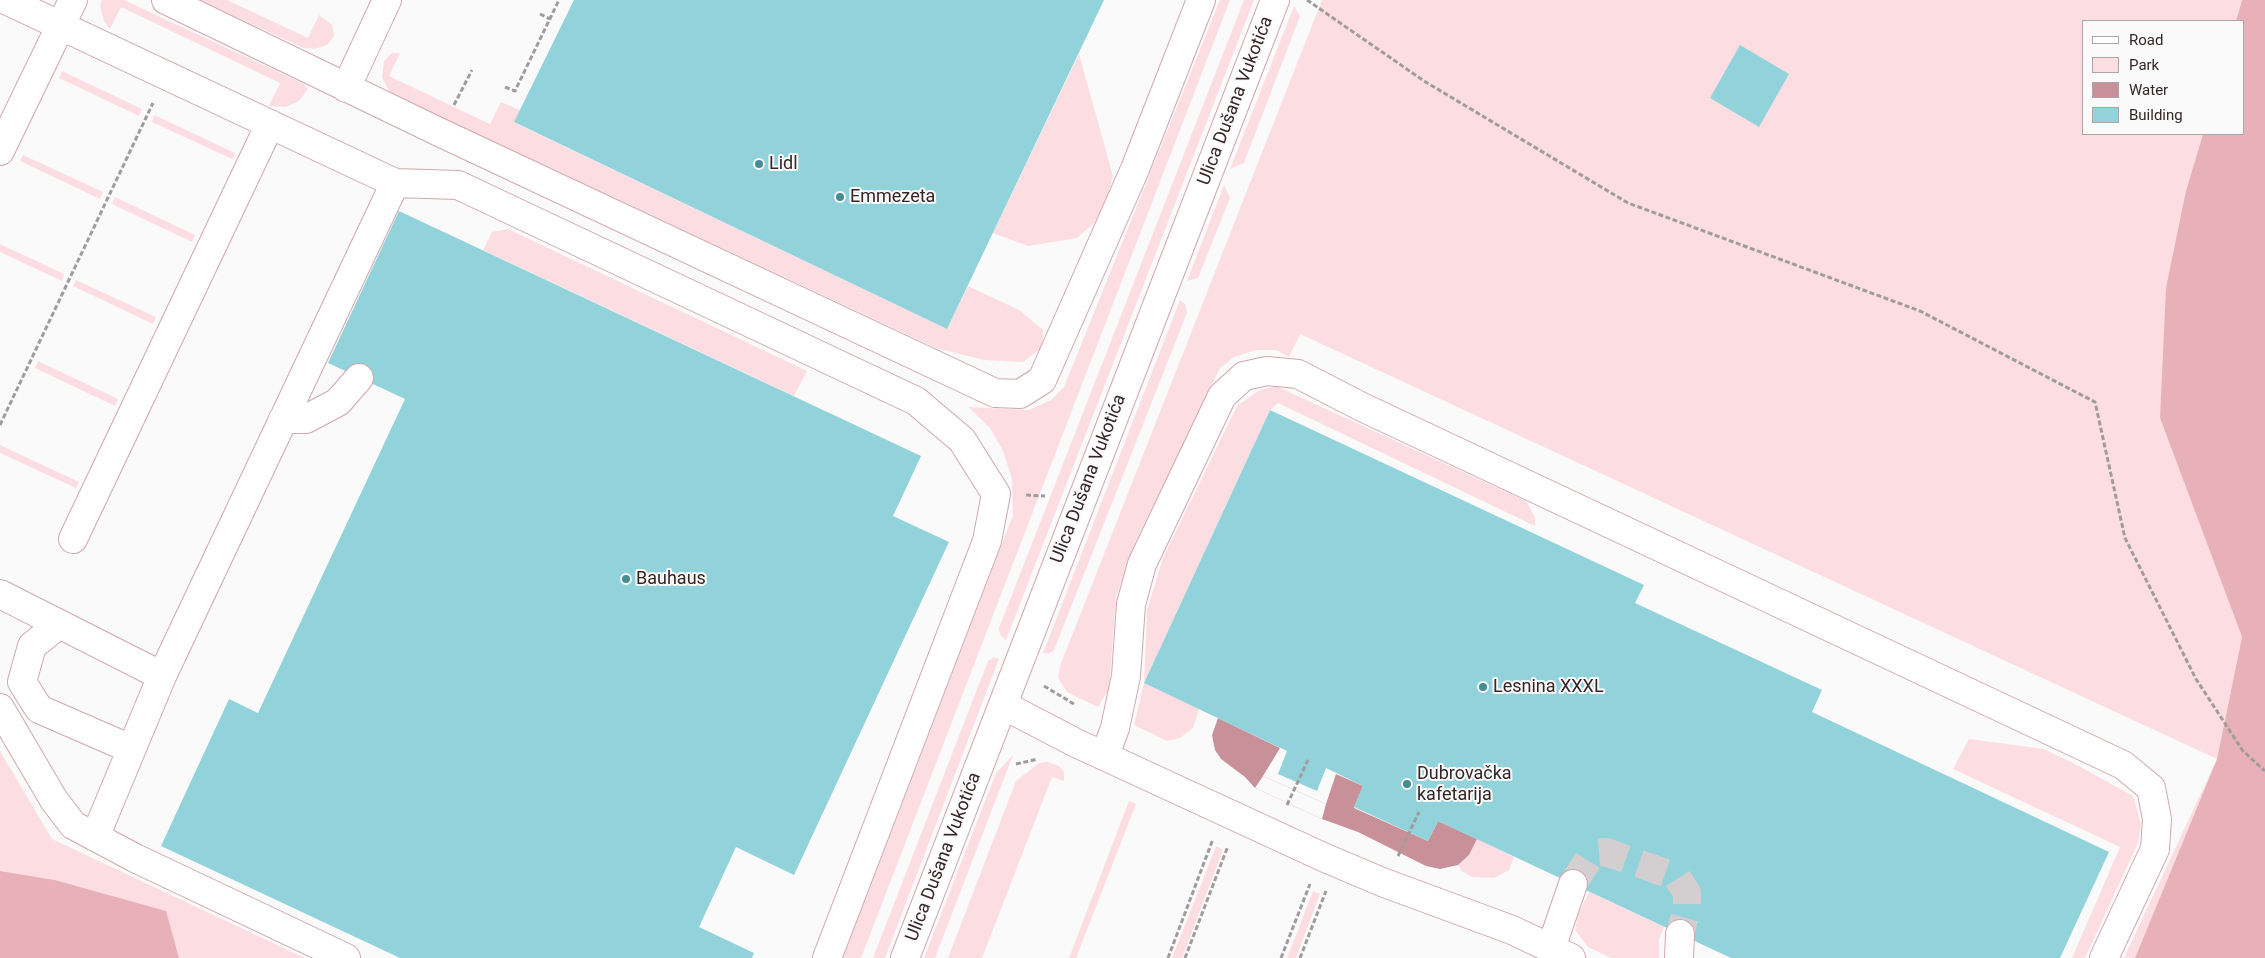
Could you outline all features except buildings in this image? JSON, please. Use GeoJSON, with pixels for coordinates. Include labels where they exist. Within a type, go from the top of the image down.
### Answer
{"type":"FeatureCollection","features":[{"type":"Feature","properties":{"kind":"street"},"geometry":{"type":"LineString","coordinates":[[6,0],[395,183],[458,186],[916,400],[962,440],[996,494],[986,541],[827,958]]}},
{"type":"Feature","properties":{"kind":"street"},"geometry":{"type":"LineString","coordinates":[[0,151],[73,0]]}},
{"type":"Feature","properties":{"kind":"street"},"geometry":{"type":"LineString","coordinates":[[166,0],[346,88],[995,393],[1020,394],[1042,380],[1135,169],[1201,0]]}},
{"type":"Feature","properties":{"kind":"street"},"geometry":{"type":"LineString","coordinates":[[346,88],[387,0]]}},
{"type":"Feature","properties":{"kind":"street","name":"Ulica Dušana Vukotića"},"geometry":{"type":"LineString","coordinates":[[905,958],[1275,0]]}},
{"type":"Feature","properties":{"kind":"street"},"geometry":{"type":"LineString","coordinates":[[73,539],[270,124]]}},
{"type":"Feature","properties":{"kind":"street"},"geometry":{"type":"LineString","coordinates":[[95,837],[162,676],[395,183]]}},
{"type":"Feature","properties":{"kind":"street"},"geometry":{"type":"LineString","coordinates":[[1104,755],[1116,728],[1126,676],[1132,604],[1142,564],[1222,396],[1244,376],[1267,371],[1298,374],[1371,412],[2123,765],[2151,788],[2157,819],[2155,849],[2104,958]]}},
{"type":"Feature","properties":{"kind":"street"},"geometry":{"type":"LineString","coordinates":[[283,419],[306,419],[338,402],[359,378]]}},
{"type":"Feature","properties":{"kind":"street"},"geometry":{"type":"LineString","coordinates":[[0,594],[162,676]]}},
{"type":"Feature","properties":{"kind":"street"},"geometry":{"type":"LineString","coordinates":[[58,625],[32,646],[22,682],[39,709],[132,749]]}},
{"type":"Feature","properties":{"kind":"street"},"geometry":{"type":"LineString","coordinates":[[1003,705],[1104,755],[1324,857],[1382,882],[1512,930],[1561,953],[1573,884]]}},
{"type":"Feature","properties":{"kind":"street"},"geometry":{"type":"LineString","coordinates":[[0,708],[54,800],[73,825],[346,958]]}},
{"type":"Feature","properties":{"kind":"path"},"geometry":{"type":"LineString","coordinates":[[506,87],[514,91],[559,0]]}},
{"type":"Feature","properties":{"kind":"path"},"geometry":{"type":"LineString","coordinates":[[1307,0],[1424,81],[1628,203],[1920,311],[2095,402],[2125,538],[2196,679],[2243,751],[2265,771]]}},
{"type":"Feature","properties":{"kind":"path"},"geometry":{"type":"LineString","coordinates":[[540,14],[550,19]]}},
{"type":"Feature","properties":{"kind":"path"},"geometry":{"type":"LineString","coordinates":[[451,111],[472,70]]}},
{"type":"Feature","properties":{"kind":"path"},"geometry":{"type":"LineString","coordinates":[[0,426],[166,75]]}},
{"type":"Feature","properties":{"kind":"path"},"geometry":{"type":"LineString","coordinates":[[1288,803],[1308,760]]}},
{"type":"Feature","properties":{"kind":"path"},"geometry":{"type":"LineString","coordinates":[[1398,854],[1419,812]]}},
{"type":"Feature","properties":{"kind":"path"},"geometry":{"type":"LineString","coordinates":[[1168,958],[1216,832]]}},
{"type":"Feature","properties":{"kind":"path"},"geometry":{"type":"LineString","coordinates":[[1185,958],[1231,838]]}},
{"type":"Feature","properties":{"kind":"path"},"geometry":{"type":"LineString","coordinates":[[1281,958],[1313,877],[1324,857]]}},
{"type":"Feature","properties":{"kind":"path"},"geometry":{"type":"LineString","coordinates":[[1300,958],[1328,884]]}},
{"type":"Feature","properties":{"kind":"green space"},"geometry":{"type":"Polygon","coordinates":[[[102,0],[124,0],[304,84],[308,89],[299,101],[286,107],[269,106],[280,83],[121,7],[110,29],[104,21],[100,6],[102,0]]]}},
{"type":"Feature","properties":{"kind":"green space"},"geometry":{"type":"Polygon","coordinates":[[[198,0],[227,0],[308,38],[319,15],[332,25],[334,36],[327,45],[314,49],[304,48],[198,0]]]}},
{"type":"Feature","properties":{"kind":"green space"},"geometry":{"type":"Polygon","coordinates":[[[1220,0],[1230,0],[861,958],[843,958],[1013,515],[1012,479],[1003,451],[990,428],[968,407],[1029,410],[1051,400],[1064,387],[1220,0]]]}},
{"type":"Feature","properties":{"kind":"green space"},"geometry":{"type":"Polygon","coordinates":[[[1244,0],[1254,0],[1006,640],[1000,635],[999,628],[1244,0]]]}},
{"type":"Feature","properties":{"kind":"green space"},"geometry":{"type":"Polygon","coordinates":[[[1322,0],[2242,0],[2236,20],[2082,20],[2082,135],[2203,135],[2186,191],[2160,418],[2242,637],[2217,759],[1300,334],[1289,357],[1276,350],[1256,350],[1234,357],[1220,368],[1136,541],[1116,596],[1109,689],[1098,707],[1067,692],[1058,678],[1060,666],[1322,0]]]}},
{"type":"Feature","properties":{"kind":"green space"},"geometry":{"type":"Polygon","coordinates":[[[1294,6],[1300,16],[1244,163],[1230,169],[1294,6]]]}},
{"type":"Feature","properties":{"kind":"green space"},"geometry":{"type":"Polygon","coordinates":[[[392,53],[400,53],[389,76],[490,124],[501,102],[520,110],[515,123],[947,329],[968,286],[1019,310],[1043,330],[1043,347],[1023,362],[984,360],[936,348],[391,94],[382,78],[384,61],[392,53]]]}},
{"type":"Feature","properties":{"kind":"green space"},"geometry":{"type":"Polygon","coordinates":[[[1079,54],[1113,176],[1103,215],[1077,238],[1028,246],[993,233],[1079,54]]]}},
{"type":"Feature","properties":{"kind":"green space"},"geometry":{"type":"Polygon","coordinates":[[[62,71],[142,109],[139,116],[59,78],[62,71]]]}},
{"type":"Feature","properties":{"kind":"green space"},"geometry":{"type":"Polygon","coordinates":[[[154,115],[235,153],[232,159],[152,122],[154,115]]]}},
{"type":"Feature","properties":{"kind":"green space"},"geometry":{"type":"Polygon","coordinates":[[[23,155],[103,192],[100,199],[20,161],[23,155]]]}},
{"type":"Feature","properties":{"kind":"green space"},"geometry":{"type":"Polygon","coordinates":[[[1224,185],[1230,198],[1198,278],[1187,281],[1224,185]]]}},
{"type":"Feature","properties":{"kind":"green space"},"geometry":{"type":"Polygon","coordinates":[[[115,197],[195,235],[192,242],[112,204],[115,197]]]}},
{"type":"Feature","properties":{"kind":"green space"},"geometry":{"type":"Polygon","coordinates":[[[508,229],[807,371],[794,396],[483,250],[492,232],[508,229]]]}},
{"type":"Feature","properties":{"kind":"green space"},"geometry":{"type":"Polygon","coordinates":[[[0,244],[64,274],[62,281],[0,252],[0,244]]]}},
{"type":"Feature","properties":{"kind":"green space"},"geometry":{"type":"Polygon","coordinates":[[[76,280],[156,317],[153,324],[73,286],[76,280]]]}},
{"type":"Feature","properties":{"kind":"green space"},"geometry":{"type":"Polygon","coordinates":[[[1180,300],[1185,304],[1187,313],[1054,650],[1048,654],[1043,653],[1180,300]]]}},
{"type":"Feature","properties":{"kind":"green space"},"geometry":{"type":"Polygon","coordinates":[[[38,361],[118,399],[115,406],[35,368],[38,361]]]}},
{"type":"Feature","properties":{"kind":"green space"},"geometry":{"type":"Polygon","coordinates":[[[1276,386],[1526,501],[1535,517],[1535,526],[1278,403],[1270,410],[1144,683],[1147,610],[1163,558],[1237,406],[1260,390],[1276,386]]]}},
{"type":"Feature","properties":{"kind":"green space"},"geometry":{"type":"Polygon","coordinates":[[[0,445],[79,482],[76,488],[0,453],[0,445]]]}},
{"type":"Feature","properties":{"kind":"green space"},"geometry":{"type":"Polygon","coordinates":[[[994,657],[999,659],[885,958],[873,958],[988,661],[994,657]]]}},
{"type":"Feature","properties":{"kind":"green space"},"geometry":{"type":"Polygon","coordinates":[[[1144,683],[1199,709],[1193,728],[1180,738],[1167,741],[1134,725],[1144,683]]]}},
{"type":"Feature","properties":{"kind":"green space"},"geometry":{"type":"Polygon","coordinates":[[[1969,739],[2044,749],[2133,796],[2141,824],[2138,843],[2085,958],[2072,958],[2120,847],[1953,769],[1969,739]]]}},
{"type":"Feature","properties":{"kind":"green space"},"geometry":{"type":"Polygon","coordinates":[[[0,751],[52,839],[305,958],[179,958],[165,911],[55,880],[0,871],[0,751]]]}},
{"type":"Feature","properties":{"kind":"green space"},"geometry":{"type":"Polygon","coordinates":[[[1013,755],[935,958],[924,958],[996,773],[1013,755]]]}},
{"type":"Feature","properties":{"kind":"green space"},"geometry":{"type":"Polygon","coordinates":[[[2217,759],[2135,958],[2124,958],[2217,759]]]}},
{"type":"Feature","properties":{"kind":"green space"},"geometry":{"type":"Polygon","coordinates":[[[1047,762],[1059,766],[1064,772],[1064,781],[1052,777],[982,958],[948,958],[1016,781],[1039,763],[1047,762]]]}},
{"type":"Feature","properties":{"kind":"green space"},"geometry":{"type":"Polygon","coordinates":[[[1129,801],[1136,804],[1076,958],[1069,958],[1129,801]]]}},
{"type":"Feature","properties":{"kind":"green space"},"geometry":{"type":"Polygon","coordinates":[[[1477,839],[1514,857],[1509,870],[1494,878],[1472,877],[1462,871],[1458,865],[1469,855],[1477,839]]]}},
{"type":"Feature","properties":{"kind":"green space"},"geometry":{"type":"Polygon","coordinates":[[[1216,846],[1223,850],[1182,958],[1172,958],[1216,846]]]}},
{"type":"Feature","properties":{"kind":"green space"},"geometry":{"type":"Polygon","coordinates":[[[1313,891],[1320,894],[1296,958],[1287,958],[1313,891]]]}},
{"type":"Feature","properties":{"kind":"green space"},"geometry":{"type":"Polygon","coordinates":[[[1589,892],[1664,927],[1659,939],[1659,958],[1611,958],[1588,947],[1575,930],[1578,915],[1589,892]]]}},
{"type":"Feature","properties":{"kind":"shaded area"},"geometry":{"type":"Polygon","coordinates":[[[2242,0],[2265,0],[2265,958],[2135,958],[2217,759],[2242,637],[2160,418],[2166,288],[2186,191],[2203,135],[2245,135],[2245,20],[2236,20],[2242,0]]]}},
{"type":"Feature","properties":{"kind":"shaded area"},"geometry":{"type":"Polygon","coordinates":[[[0,871],[55,880],[166,911],[179,958],[0,958],[0,871]]]}},
{"type":"Feature","properties":{"kind":"water"},"geometry":{"type":"Polygon","coordinates":[[[1218,718],[1280,748],[1263,776],[1326,804],[1336,774],[1363,786],[1354,808],[1428,841],[1438,821],[1477,839],[1469,855],[1458,865],[1440,869],[1426,866],[1358,832],[1322,819],[1255,788],[1245,777],[1221,759],[1215,750],[1212,735],[1218,718]]]}},
{"type":"Feature","properties":{"kind":"pier"},"geometry":{"type":"Polygon","coordinates":[[[1263,776],[1326,804],[1322,819],[1255,788],[1263,776]]]}},
{"type":"Feature","properties":{"kind":"tunnel"},"geometry":{"type":"LineString","coordinates":[[1573,884],[1588,860],[1596,853],[1606,852],[1677,877],[1687,893],[1687,908],[1680,934]]}},
{"type":"Feature","properties":{"kind":"place","name":"Lidl"},"geometry":{"type":"Point","coordinates":[759,164]}},
{"type":"Feature","properties":{"kind":"place","name":"Emmezeta"},"geometry":{"type":"Point","coordinates":[840,197]}},
{"type":"Feature","properties":{"kind":"place","name":"Bauhaus"},"geometry":{"type":"Point","coordinates":[626,579]}},
{"type":"Feature","properties":{"kind":"place","name":"Lesnina XXXL"},"geometry":{"type":"Point","coordinates":[1483,687]}},
{"type":"Feature","properties":{"kind":"place","name":"Dubrovačka kafetarija"},"geometry":{"type":"Point","coordinates":[1407,784]}}]}
